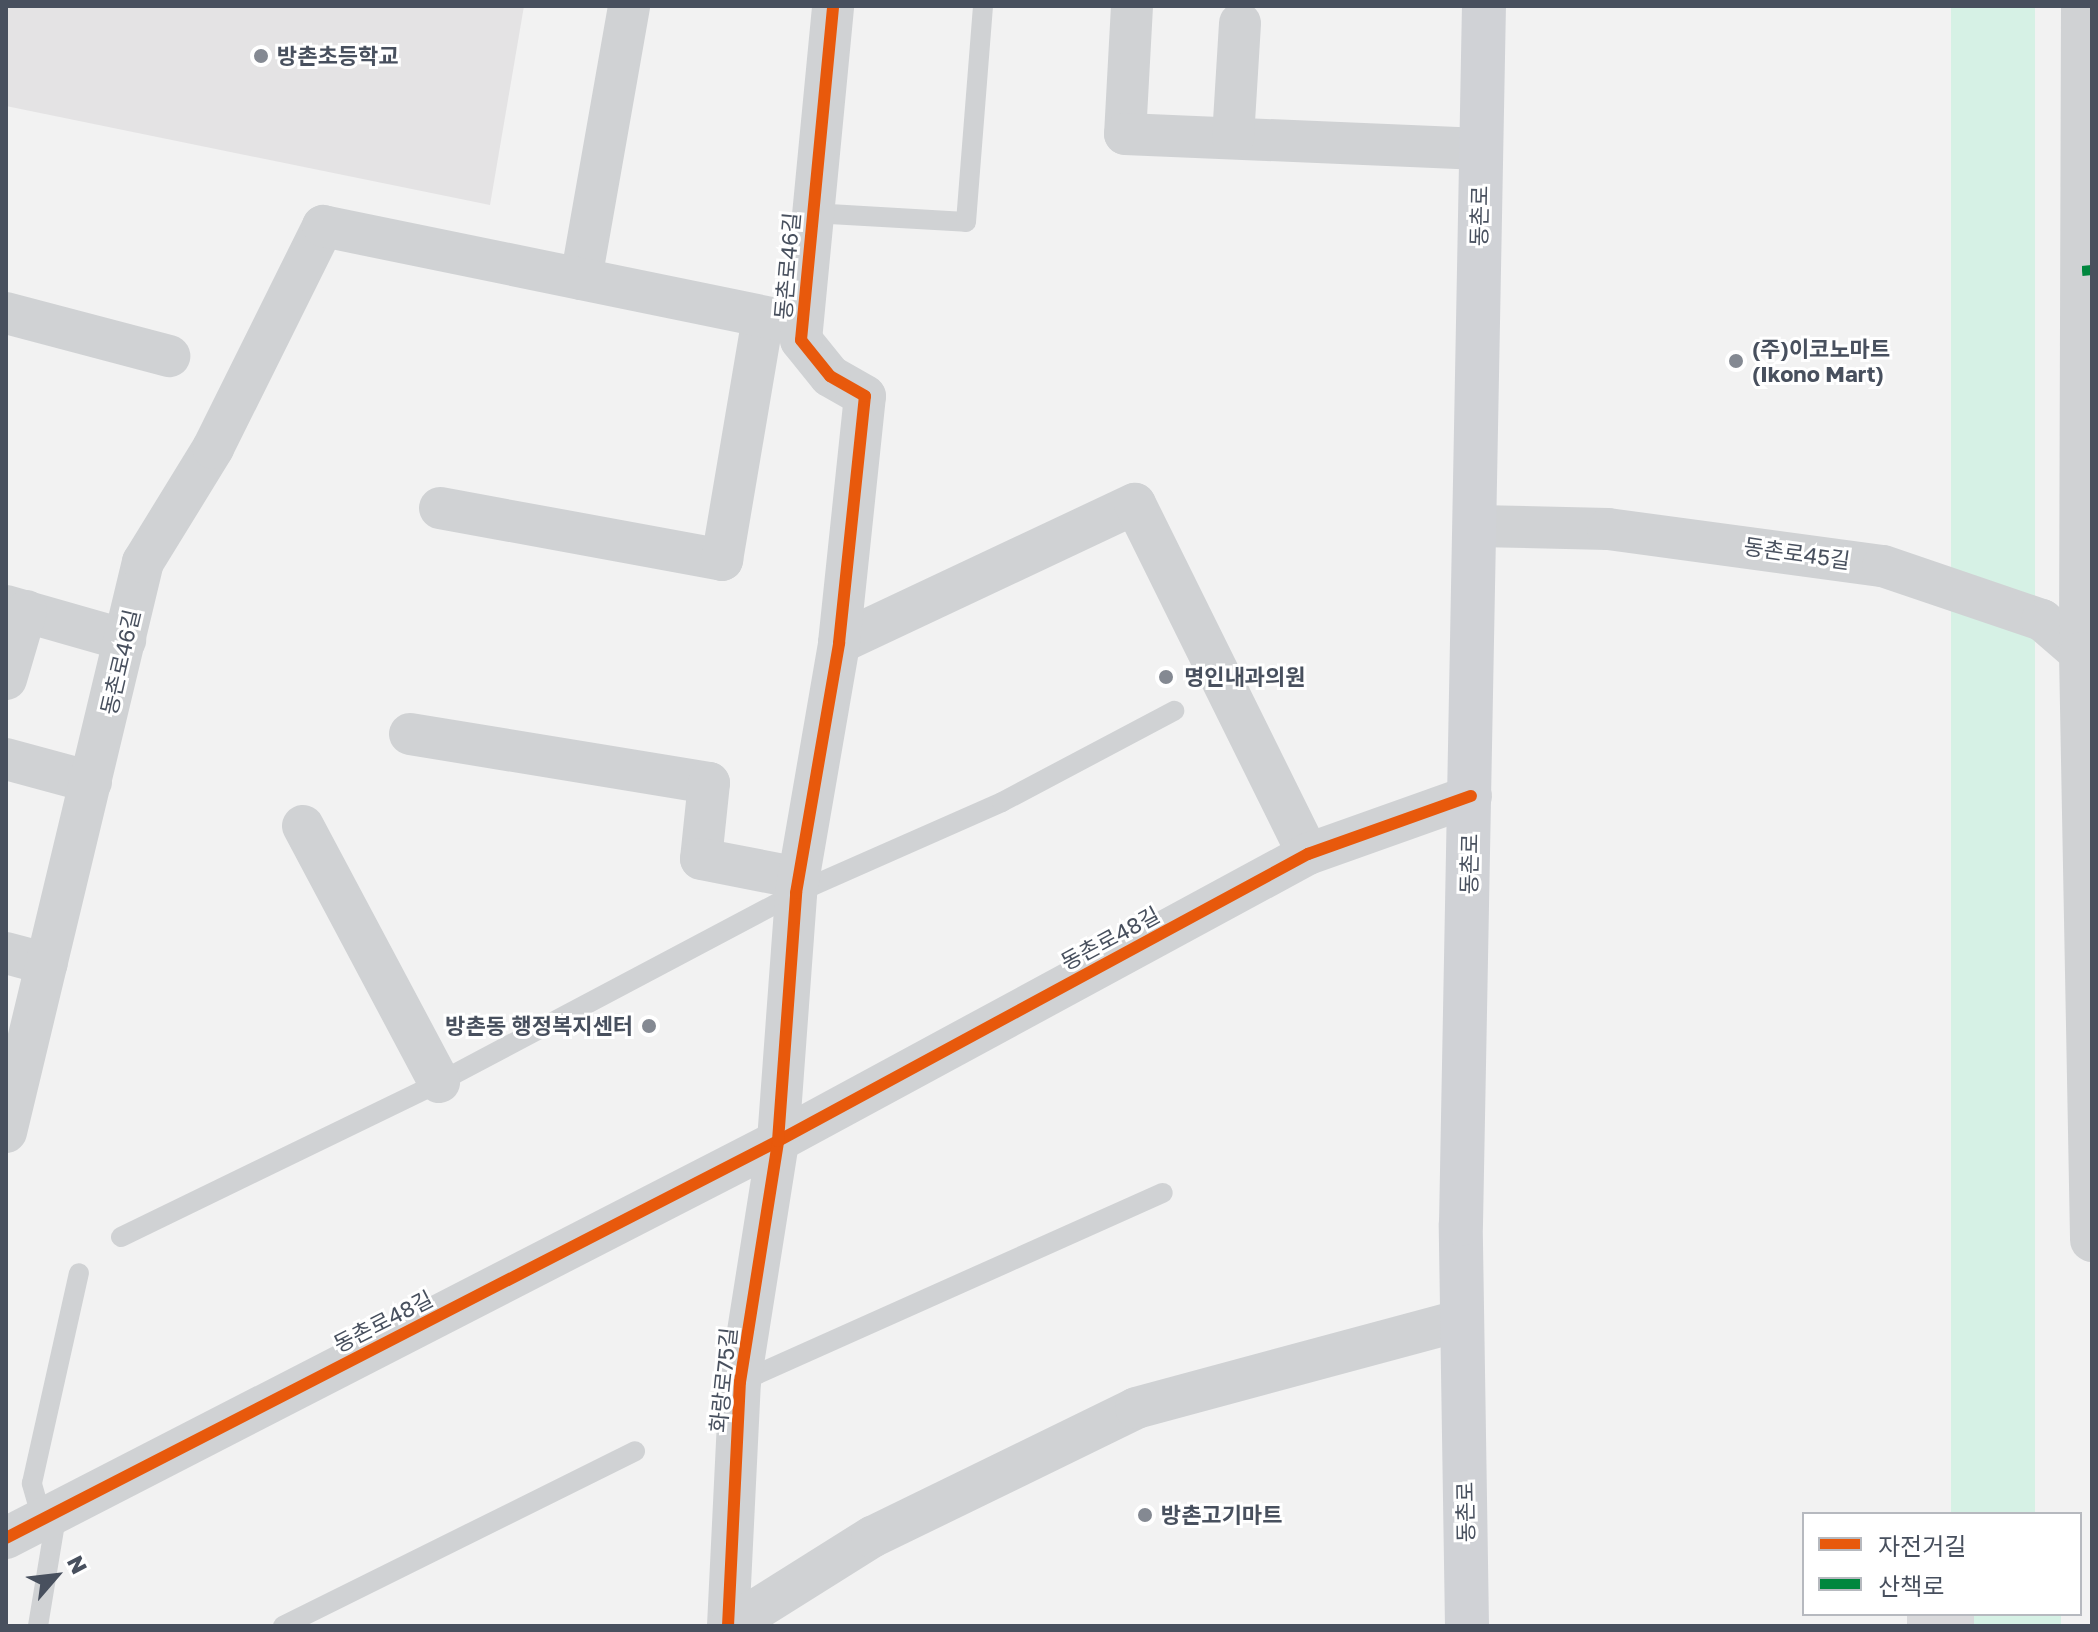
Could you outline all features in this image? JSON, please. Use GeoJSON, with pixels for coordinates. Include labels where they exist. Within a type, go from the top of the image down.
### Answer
{"type":"FeatureCollection","features":[{"type":"Feature","properties":{"kind":"main road","name":"동촌로"},"geometry":{"type":"LineString","coordinates":[[1467,1626],[1462,1320],[1484,6]]}},
{"type":"Feature","properties":{"kind":"street"},"geometry":{"type":"LineString","coordinates":[[440,508],[722,560],[782,321],[581,279],[629,6]]}},
{"type":"Feature","properties":{"kind":"street","name":"동촌로46길"},"geometry":{"type":"LineString","coordinates":[[833,6],[812,213],[782,321],[830,376],[865,396],[839,643]]}},
{"type":"Feature","properties":{"kind":"street"},"geometry":{"type":"LineString","coordinates":[[1132,6],[1125,134],[1481,149]]}},
{"type":"Feature","properties":{"kind":"street"},"geometry":{"type":"LineString","coordinates":[[2083,6],[2092,1240]]}},
{"type":"Feature","properties":{"kind":"street"},"geometry":{"type":"LineString","coordinates":[[1233,138],[1240,23]]}},
{"type":"Feature","properties":{"kind":"street","name":"동촌로46길"},"geometry":{"type":"LineString","coordinates":[[6,1132],[143,562],[213,448],[323,226],[581,279]]}},
{"type":"Feature","properties":{"kind":"street"},"geometry":{"type":"LineString","coordinates":[[6,313],[169,356]]}},
{"type":"Feature","properties":{"kind":"street"},"geometry":{"type":"LineString","coordinates":[[778,1141],[798,886],[839,643],[1135,504],[1308,854]]}},
{"type":"Feature","properties":{"kind":"street","name":"동촌로45길"},"geometry":{"type":"LineString","coordinates":[[1477,526],[1608,529],[1883,566],[2042,620],[2087,658]]}},
{"type":"Feature","properties":{"kind":"street"},"geometry":{"type":"LineString","coordinates":[[6,679],[16,608],[125,640]]}},
{"type":"Feature","properties":{"kind":"street"},"geometry":{"type":"LineString","coordinates":[[410,734],[709,783],[701,859],[798,886]]}},
{"type":"Feature","properties":{"kind":"street"},"geometry":{"type":"LineString","coordinates":[[6,759],[91,782]]}},
{"type":"Feature","properties":{"kind":"street","name":"동촌로48길"},"geometry":{"type":"LineString","coordinates":[[35,1523],[778,1141],[1308,854],[1471,796]]}},
{"type":"Feature","properties":{"kind":"street"},"geometry":{"type":"LineString","coordinates":[[303,826],[434,1085]]}},
{"type":"Feature","properties":{"kind":"street"},"geometry":{"type":"LineString","coordinates":[[6,953],[47,964]]}},
{"type":"Feature","properties":{"kind":"street","name":"화랑로75길"},"geometry":{"type":"LineString","coordinates":[[729,1626],[740,1382],[778,1141]]}},
{"type":"Feature","properties":{"kind":"street","name":"화랑로75길"},"geometry":{"type":"LineString","coordinates":[[729,1626],[872,1537],[1136,1408],[1462,1320]]}},
{"type":"Feature","properties":{"kind":"lane"},"geometry":{"type":"LineString","coordinates":[[812,213],[966,222],[983,6]]}},
{"type":"Feature","properties":{"kind":"lane"},"geometry":{"type":"LineString","coordinates":[[121,1237],[434,1085],[798,886],[1002,802],[1174,711]]}},
{"type":"Feature","properties":{"kind":"lane"},"geometry":{"type":"LineString","coordinates":[[740,1382],[1163,1193]]}},
{"type":"Feature","properties":{"kind":"lane"},"geometry":{"type":"LineString","coordinates":[[38,1626],[32,1483],[79,1273]]}},
{"type":"Feature","properties":{"kind":"lane"},"geometry":{"type":"LineString","coordinates":[[283,1626],[635,1451]]}},
{"type":"Feature","properties":{"kind":"shaded area","name":"방촌초등학교"},"geometry":{"type":"Polygon","coordinates":[[[6,6],[524,6],[490,205],[6,106],[6,6]]]}},
{"type":"Feature","properties":{"kind":"green space"},"geometry":{"type":"Polygon","coordinates":[[[1951,6],[2035,6],[2035,1512],[1951,1512],[1951,6]]]}},
{"type":"Feature","properties":{"kind":"green space"},"geometry":{"type":"Polygon","coordinates":[[[1970,1616],[2061,1616],[2061,1626],[1970,1626],[1970,1616]]]}},
{"type":"Feature","properties":{"kind":"building"},"geometry":{"type":"Polygon","coordinates":[[[1907,1616],[1974,1616],[1974,1626],[1907,1626],[1907,1616]]]}},
{"type":"Feature","properties":{"kind":"marked path"},"geometry":{"type":"LineString","coordinates":[[2082,271],[2092,270]]}},
{"type":"Feature","properties":{"kind":"cycle path"},"geometry":{"type":"LineString","coordinates":[[728,1626],[740,1382],[778,1141],[796,893],[839,643],[865,396],[830,376],[801,340],[833,6]]}},
{"type":"Feature","properties":{"kind":"cycle path"},"geometry":{"type":"LineString","coordinates":[[6,1538],[778,1141],[1308,854],[1471,796]]}},
{"type":"Feature","properties":{"kind":"place","name":"방촌초등학교"},"geometry":{"type":"Point","coordinates":[261,56]}},
{"type":"Feature","properties":{"kind":"place","name":"(주)이코노마트 (Ikono Mart)"},"geometry":{"type":"Point","coordinates":[1736,361]}},
{"type":"Feature","properties":{"kind":"place","name":"명인내과의원"},"geometry":{"type":"Point","coordinates":[1166,677]}},
{"type":"Feature","properties":{"kind":"place","name":"방촌동 행정복지센터"},"geometry":{"type":"Point","coordinates":[649,1026]}},
{"type":"Feature","properties":{"kind":"place","name":"방촌고기마트"},"geometry":{"type":"Point","coordinates":[1145,1515]}}]}
